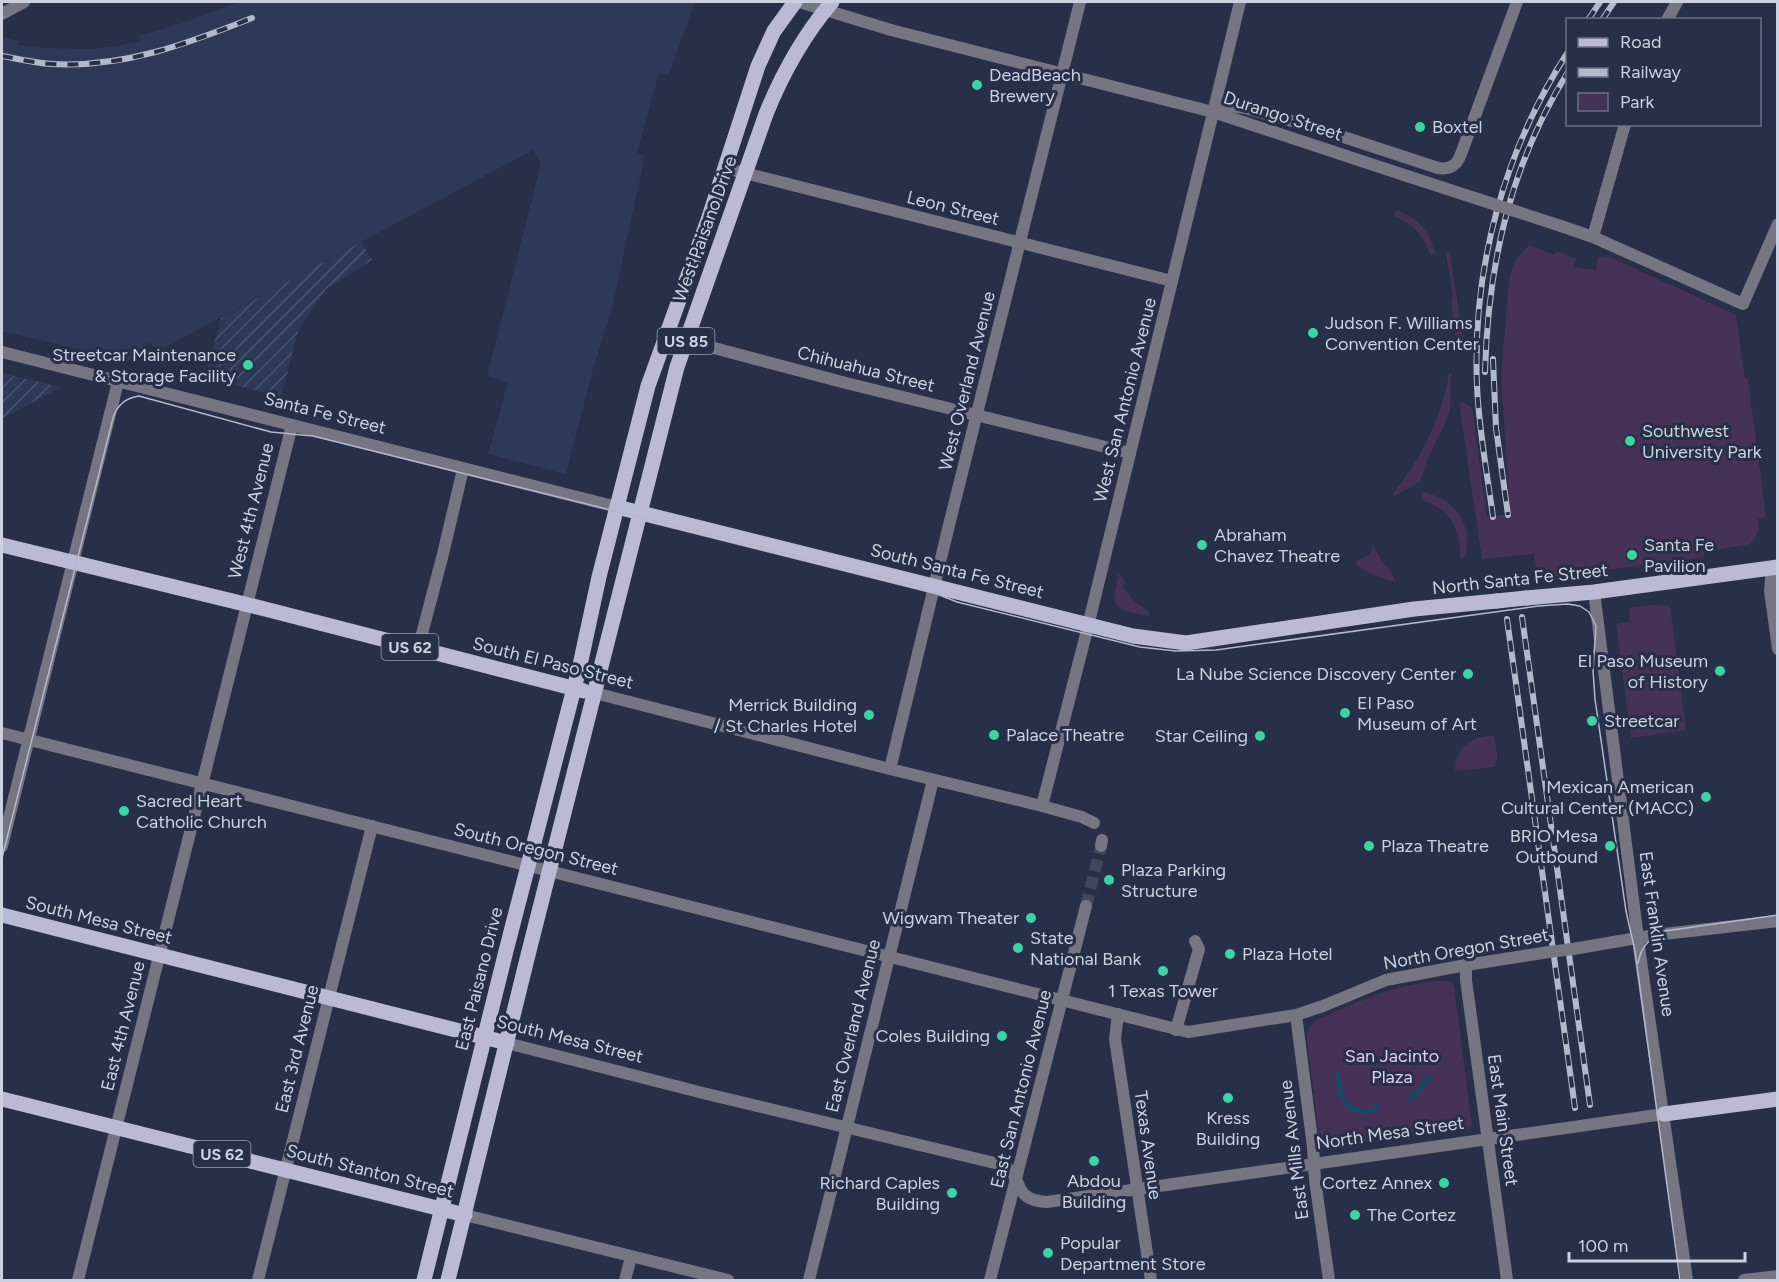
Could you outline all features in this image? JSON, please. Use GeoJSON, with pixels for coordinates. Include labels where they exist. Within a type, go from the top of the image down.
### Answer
{"type":"FeatureCollection","features":[{"type":"Feature","properties":{"kind":"main road","name":"West Paisano Drive"},"geometry":{"type":"LineString","coordinates":[[574,688],[648,386],[726,168],[758,66],[774,32],[797,2]]}},
{"type":"Feature","properties":{"kind":"main road","name":"West Paisano Drive"},"geometry":{"type":"LineString","coordinates":[[594,693],[674,377],[686,341],[781,76],[800,43],[828,6]]}},
{"type":"Feature","properties":{"kind":"main road","name":"Santa Fe Street"},"geometry":{"type":"LineString","coordinates":[[617,507],[640,513]]}},
{"type":"Feature","properties":{"kind":"main road","name":"South Santa Fe Street"},"geometry":{"type":"LineString","coordinates":[[640,513],[1133,636],[1186,642],[1267,630]]}},
{"type":"Feature","properties":{"kind":"main road","name":"South El Paso Street"},"geometry":{"type":"LineString","coordinates":[[2,545],[594,693]]}},
{"type":"Feature","properties":{"kind":"main road","name":"North Santa Fe Street"},"geometry":{"type":"LineString","coordinates":[[1267,630],[1414,609],[1594,592],[1775,567]]}},
{"type":"Feature","properties":{"kind":"main road","name":"East Paisano Drive"},"geometry":{"type":"LineString","coordinates":[[424,1281],[574,688]]}},
{"type":"Feature","properties":{"kind":"main road"},"geometry":{"type":"LineString","coordinates":[[448,1281],[594,693]]}},
{"type":"Feature","properties":{"kind":"main road","name":"South Mesa Street"},"geometry":{"type":"LineString","coordinates":[[2,915],[507,1043]]}},
{"type":"Feature","properties":{"kind":"main road","name":"South Stanton Street"},"geometry":{"type":"LineString","coordinates":[[2,1099],[465,1215]]}},
{"type":"Feature","properties":{"kind":"main road","name":"North Mesa Street"},"geometry":{"type":"LineString","coordinates":[[1664,1114],[1778,1099]]}},
{"type":"Feature","properties":{"kind":"street"},"geometry":{"type":"LineString","coordinates":[[2,14],[24,2]]}},
{"type":"Feature","properties":{"kind":"street","name":"Durango Street"},"geometry":{"type":"LineString","coordinates":[[797,2],[828,6],[891,30],[1213,112],[1593,237],[1743,304],[1778,224]]}},
{"type":"Feature","properties":{"kind":"street","name":"West Overland Avenue"},"geometry":{"type":"LineString","coordinates":[[890,769],[1080,2]]}},
{"type":"Feature","properties":{"kind":"street","name":"West San Antonio Avenue"},"geometry":{"type":"LineString","coordinates":[[1042,806],[1240,2]]}},
{"type":"Feature","properties":{"kind":"street"},"geometry":{"type":"LineString","coordinates":[[1213,112],[1233,105],[1310,126],[1438,168],[1453,166],[1461,154],[1517,2]]}},
{"type":"Feature","properties":{"kind":"street"},"geometry":{"type":"LineString","coordinates":[[1668,18],[1677,2]]}},
{"type":"Feature","properties":{"kind":"street"},"geometry":{"type":"LineString","coordinates":[[1593,237],[1624,126]]}},
{"type":"Feature","properties":{"kind":"street","name":"Leon Street"},"geometry":{"type":"LineString","coordinates":[[726,168],[1172,281]]}},
{"type":"Feature","properties":{"kind":"street","name":"Chihuahua Street"},"geometry":{"type":"LineString","coordinates":[[665,335],[1130,453]]}},
{"type":"Feature","properties":{"kind":"street","name":"Santa Fe Street"},"geometry":{"type":"LineString","coordinates":[[2,352],[617,507]]}},
{"type":"Feature","properties":{"kind":"street"},"geometry":{"type":"LineString","coordinates":[[2,846],[118,382]]}},
{"type":"Feature","properties":{"kind":"street","name":"West 4th Avenue"},"geometry":{"type":"LineString","coordinates":[[246,605],[291,425]]}},
{"type":"Feature","properties":{"kind":"street"},"geometry":{"type":"LineString","coordinates":[[418,649],[463,468]]}},
{"type":"Feature","properties":{"kind":"street"},"geometry":{"type":"LineString","coordinates":[[1775,567],[1770,591],[1778,649]]}},
{"type":"Feature","properties":{"kind":"street","name":"East Franklin Avenue"},"geometry":{"type":"LineString","coordinates":[[1594,592],[1639,939],[1687,1281]]}},
{"type":"Feature","properties":{"kind":"street","name":"East 4th Avenue"},"geometry":{"type":"LineString","coordinates":[[78,1281],[246,605]]}},
{"type":"Feature","properties":{"kind":"street","name":"South El Paso Street"},"geometry":{"type":"LineString","coordinates":[[594,693],[1042,806],[1082,817],[1094,823]]}},
{"type":"Feature","properties":{"kind":"street","name":"South Oregon Street"},"geometry":{"type":"LineString","coordinates":[[2,732],[1062,1000]]}},
{"type":"Feature","properties":{"kind":"street","name":"East Overland Avenue"},"geometry":{"type":"LineString","coordinates":[[809,1281],[933,780]]}},
{"type":"Feature","properties":{"kind":"street","name":"East 3rd Avenue"},"geometry":{"type":"LineString","coordinates":[[258,1281],[372,826]]}},
{"type":"Feature","properties":{"kind":"street","name":"East San Antonio Avenue"},"geometry":{"type":"LineString","coordinates":[[990,1281],[1086,906]]}},
{"type":"Feature","properties":{"kind":"street","name":"North Oregon Street"},"geometry":{"type":"LineString","coordinates":[[1062,1000],[1193,1033],[1296,1015],[1386,980],[1467,964],[1778,921]]}},
{"type":"Feature","properties":{"kind":"street"},"geometry":{"type":"LineString","coordinates":[[1176,1030],[1199,949],[1196,941]]}},
{"type":"Feature","properties":{"kind":"street","name":"East Main Street"},"geometry":{"type":"LineString","coordinates":[[1467,964],[1466,980],[1507,1281]]}},
{"type":"Feature","properties":{"kind":"street","name":"Texas Avenue"},"geometry":{"type":"LineString","coordinates":[[1118,1014],[1115,1039],[1150,1281]]}},
{"type":"Feature","properties":{"kind":"street","name":"East Mills Avenue"},"geometry":{"type":"LineString","coordinates":[[1296,1015],[1329,1281]]}},
{"type":"Feature","properties":{"kind":"street","name":"South Mesa Street"},"geometry":{"type":"LineString","coordinates":[[507,1043],[1003,1165],[1011,1171],[1016,1182]]}},
{"type":"Feature","properties":{"kind":"street","name":"North Mesa Street"},"geometry":{"type":"LineString","coordinates":[[1016,1182],[1031,1200],[1041,1201],[1664,1114]]}},
{"type":"Feature","properties":{"kind":"street","name":"South Stanton Street"},"geometry":{"type":"LineString","coordinates":[[465,1215],[728,1281]]}},
{"type":"Feature","properties":{"kind":"street"},"geometry":{"type":"LineString","coordinates":[[625,1281],[632,1257]]}},
{"type":"Feature","properties":{"kind":"street"},"geometry":{"type":"LineString","coordinates":[[1744,1281],[1778,1276]]}},
{"type":"Feature","properties":{"kind":"shaded area"},"geometry":{"type":"Polygon","coordinates":[[[239,2],[695,2],[669,74],[659,73],[637,153],[645,156],[612,308],[593,369],[566,474],[488,454],[508,382],[487,376],[541,164],[533,150],[158,351],[149,342],[128,361],[2,331],[2,37],[19,41],[19,45],[43,48],[93,49],[118,46],[141,41],[139,36],[189,21],[239,2]]]}},
{"type":"Feature","properties":{"kind":"shaded area"},"geometry":{"type":"Polygon","coordinates":[[[361,242],[372,260],[326,289],[299,328],[282,393],[277,396],[205,377],[221,318],[361,242]]]}},
{"type":"Feature","properties":{"kind":"shaded area"},"geometry":{"type":"Polygon","coordinates":[[[2,373],[61,387],[2,419],[2,373]]]}},
{"type":"Feature","properties":{"kind":"green space"},"geometry":{"type":"Polygon","coordinates":[[[1396,210],[1411,217],[1422,226],[1430,238],[1435,254],[1430,255],[1425,242],[1412,227],[1394,216],[1396,210]]]}},
{"type":"Feature","properties":{"kind":"green space","name":"Southwest University Park"},"geometry":{"type":"Polygon","coordinates":[[[1529,245],[1554,255],[1556,251],[1576,259],[1573,267],[1596,270],[1598,257],[1608,256],[1736,315],[1745,379],[1748,379],[1766,517],[1758,519],[1758,533],[1750,544],[1704,552],[1704,557],[1538,579],[1534,554],[1482,559],[1459,403],[1463,402],[1472,408],[1487,517],[1510,514],[1501,377],[1509,281],[1514,261],[1529,245]]]}},
{"type":"Feature","properties":{"kind":"green space"},"geometry":{"type":"Polygon","coordinates":[[[1450,252],[1465,352],[1457,353],[1451,299],[1453,297],[1446,253],[1450,252]]]}},
{"type":"Feature","properties":{"kind":"green space"},"geometry":{"type":"Polygon","coordinates":[[[1451,373],[1450,411],[1428,457],[1420,482],[1394,496],[1393,494],[1413,466],[1429,437],[1451,373]]]}},
{"type":"Feature","properties":{"kind":"green space"},"geometry":{"type":"Polygon","coordinates":[[[1422,492],[1444,500],[1460,516],[1467,537],[1467,548],[1463,560],[1460,559],[1459,539],[1452,522],[1439,508],[1421,500],[1422,492]]]}},
{"type":"Feature","properties":{"kind":"green space"},"geometry":{"type":"Polygon","coordinates":[[[1374,545],[1395,582],[1375,576],[1356,565],[1356,561],[1369,555],[1374,545]]]}},
{"type":"Feature","properties":{"kind":"green space"},"geometry":{"type":"Polygon","coordinates":[[[1119,573],[1126,583],[1122,586],[1135,602],[1150,612],[1148,616],[1125,611],[1116,604],[1114,596],[1119,573]]]}},
{"type":"Feature","properties":{"kind":"green space"},"geometry":{"type":"Polygon","coordinates":[[[1651,605],[1670,606],[1686,730],[1631,738],[1616,624],[1630,622],[1629,608],[1651,605]]]}},
{"type":"Feature","properties":{"kind":"green space"},"geometry":{"type":"Polygon","coordinates":[[[1494,736],[1497,761],[1493,767],[1455,771],[1458,756],[1466,744],[1478,738],[1494,736]]]}},
{"type":"Feature","properties":{"kind":"green space","name":"San Jacinto Plaza"},"geometry":{"type":"Polygon","coordinates":[[[1450,981],[1454,986],[1472,1125],[1468,1129],[1328,1147],[1323,1145],[1319,1138],[1307,1039],[1308,1031],[1315,1021],[1380,993],[1415,984],[1450,981]]]}},
{"type":"Feature","properties":{"kind":"waterway"},"geometry":{"type":"LineString","coordinates":[[1338,1074],[1342,1097],[1349,1106],[1370,1112],[1378,1105]]}},
{"type":"Feature","properties":{"kind":"waterway"},"geometry":{"type":"LineString","coordinates":[[1408,1100],[1419,1091],[1429,1077]]}},
{"type":"Feature","properties":{"kind":"tunnel"},"geometry":{"type":"LineString","coordinates":[[1086,906],[1101,846]]}},
{"type":"Feature","properties":{"kind":"tram line"},"geometry":{"type":"LineString","coordinates":[[2,858],[113,418],[122,403],[139,396],[271,432],[313,436],[917,586],[957,602],[1140,647],[1176,651],[1216,650],[1538,606],[1568,604],[1580,606],[1589,612],[1596,626],[1593,670],[1595,699],[1626,911],[1635,951],[1680,1280]]}},
{"type":"Feature","properties":{"kind":"tram line"},"geometry":{"type":"LineString","coordinates":[[1638,963],[1647,943],[1665,931],[1778,915]]}},
{"type":"Feature","properties":{"kind":"railway"},"geometry":{"type":"LineString","coordinates":[[1589,18],[1600,2]]}},
{"type":"Feature","properties":{"kind":"railway"},"geometry":{"type":"LineString","coordinates":[[1603,18],[1614,2]]}},
{"type":"Feature","properties":{"kind":"railway"},"geometry":{"type":"LineString","coordinates":[[2,56],[52,64],[104,62],[179,45],[252,18]]}},
{"type":"Feature","properties":{"kind":"railway"},"geometry":{"type":"LineString","coordinates":[[1493,517],[1481,435],[1477,386],[1480,298],[1487,254],[1510,170],[1526,129],[1566,55]]}},
{"type":"Feature","properties":{"kind":"railway"},"geometry":{"type":"LineString","coordinates":[[1485,372],[1491,293],[1506,216],[1531,143],[1566,76]]}},
{"type":"Feature","properties":{"kind":"railway"},"geometry":{"type":"LineString","coordinates":[[1493,359],[1496,428],[1508,515]]}},
{"type":"Feature","properties":{"kind":"railway"},"geometry":{"type":"LineString","coordinates":[[1522,617],[1590,1105]]}},
{"type":"Feature","properties":{"kind":"railway"},"geometry":{"type":"LineString","coordinates":[[1507,619],[1575,1108]]}},
{"type":"Feature","properties":{"kind":"place","name":"DeadBeach Brewery"},"geometry":{"type":"Point","coordinates":[977,85]}},
{"type":"Feature","properties":{"kind":"place","name":"Boxtel"},"geometry":{"type":"Point","coordinates":[1420,127]}},
{"type":"Feature","properties":{"kind":"place","name":"Judson F. Williams Convention Center"},"geometry":{"type":"Point","coordinates":[1313,333]}},
{"type":"Feature","properties":{"kind":"place","name":"Streetcar Maintenance & Storage Facility"},"geometry":{"type":"Point","coordinates":[248,365]}},
{"type":"Feature","properties":{"kind":"place","name":"Southwest University Park"},"geometry":{"type":"Point","coordinates":[1630,441]}},
{"type":"Feature","properties":{"kind":"place","name":"Abraham Chavez Theatre"},"geometry":{"type":"Point","coordinates":[1202,545]}},
{"type":"Feature","properties":{"kind":"place","name":"Santa Fe Pavilion"},"geometry":{"type":"Point","coordinates":[1632,555]}},
{"type":"Feature","properties":{"kind":"place","name":"El Paso Museum of History"},"geometry":{"type":"Point","coordinates":[1720,671]}},
{"type":"Feature","properties":{"kind":"place","name":"La Nube Science Discovery Center"},"geometry":{"type":"Point","coordinates":[1468,674]}},
{"type":"Feature","properties":{"kind":"place","name":"El Paso Museum of Art"},"geometry":{"type":"Point","coordinates":[1345,713]}},
{"type":"Feature","properties":{"kind":"place","name":"Merrick Building / St Charles Hotel"},"geometry":{"type":"Point","coordinates":[869,715]}},
{"type":"Feature","properties":{"kind":"place","name":"Streetcar"},"geometry":{"type":"Point","coordinates":[1592,721]}},
{"type":"Feature","properties":{"kind":"place","name":"Palace Theatre"},"geometry":{"type":"Point","coordinates":[994,735]}},
{"type":"Feature","properties":{"kind":"place","name":"Star Ceiling"},"geometry":{"type":"Point","coordinates":[1260,736]}},
{"type":"Feature","properties":{"kind":"place","name":"Mexican American Cultural Center (MACC)"},"geometry":{"type":"Point","coordinates":[1706,797]}},
{"type":"Feature","properties":{"kind":"place","name":"Sacred Heart Catholic Church"},"geometry":{"type":"Point","coordinates":[124,811]}},
{"type":"Feature","properties":{"kind":"place","name":"Plaza Theatre"},"geometry":{"type":"Point","coordinates":[1369,846]}},
{"type":"Feature","properties":{"kind":"place","name":"BRIO Mesa Outbound"},"geometry":{"type":"Point","coordinates":[1610,846]}},
{"type":"Feature","properties":{"kind":"place","name":"Plaza Parking Structure"},"geometry":{"type":"Point","coordinates":[1109,880]}},
{"type":"Feature","properties":{"kind":"place","name":"Wigwam Theater"},"geometry":{"type":"Point","coordinates":[1031,918]}},
{"type":"Feature","properties":{"kind":"place","name":"State National Bank"},"geometry":{"type":"Point","coordinates":[1018,948]}},
{"type":"Feature","properties":{"kind":"place","name":"Plaza Hotel"},"geometry":{"type":"Point","coordinates":[1230,954]}},
{"type":"Feature","properties":{"kind":"place","name":"1 Texas Tower"},"geometry":{"type":"Point","coordinates":[1163,971]}},
{"type":"Feature","properties":{"kind":"place","name":"Coles Building"},"geometry":{"type":"Point","coordinates":[1002,1036]}},
{"type":"Feature","properties":{"kind":"place","name":"Kress Building"},"geometry":{"type":"Point","coordinates":[1228,1098]}},
{"type":"Feature","properties":{"kind":"place","name":"Abdou Building"},"geometry":{"type":"Point","coordinates":[1094,1161]}},
{"type":"Feature","properties":{"kind":"place","name":"Cortez Annex"},"geometry":{"type":"Point","coordinates":[1444,1183]}},
{"type":"Feature","properties":{"kind":"place","name":"Richard Caples Building"},"geometry":{"type":"Point","coordinates":[952,1193]}},
{"type":"Feature","properties":{"kind":"place","name":"The Cortez"},"geometry":{"type":"Point","coordinates":[1355,1215]}},
{"type":"Feature","properties":{"kind":"place","name":"Popular Department Store"},"geometry":{"type":"Point","coordinates":[1048,1253]}}]}
